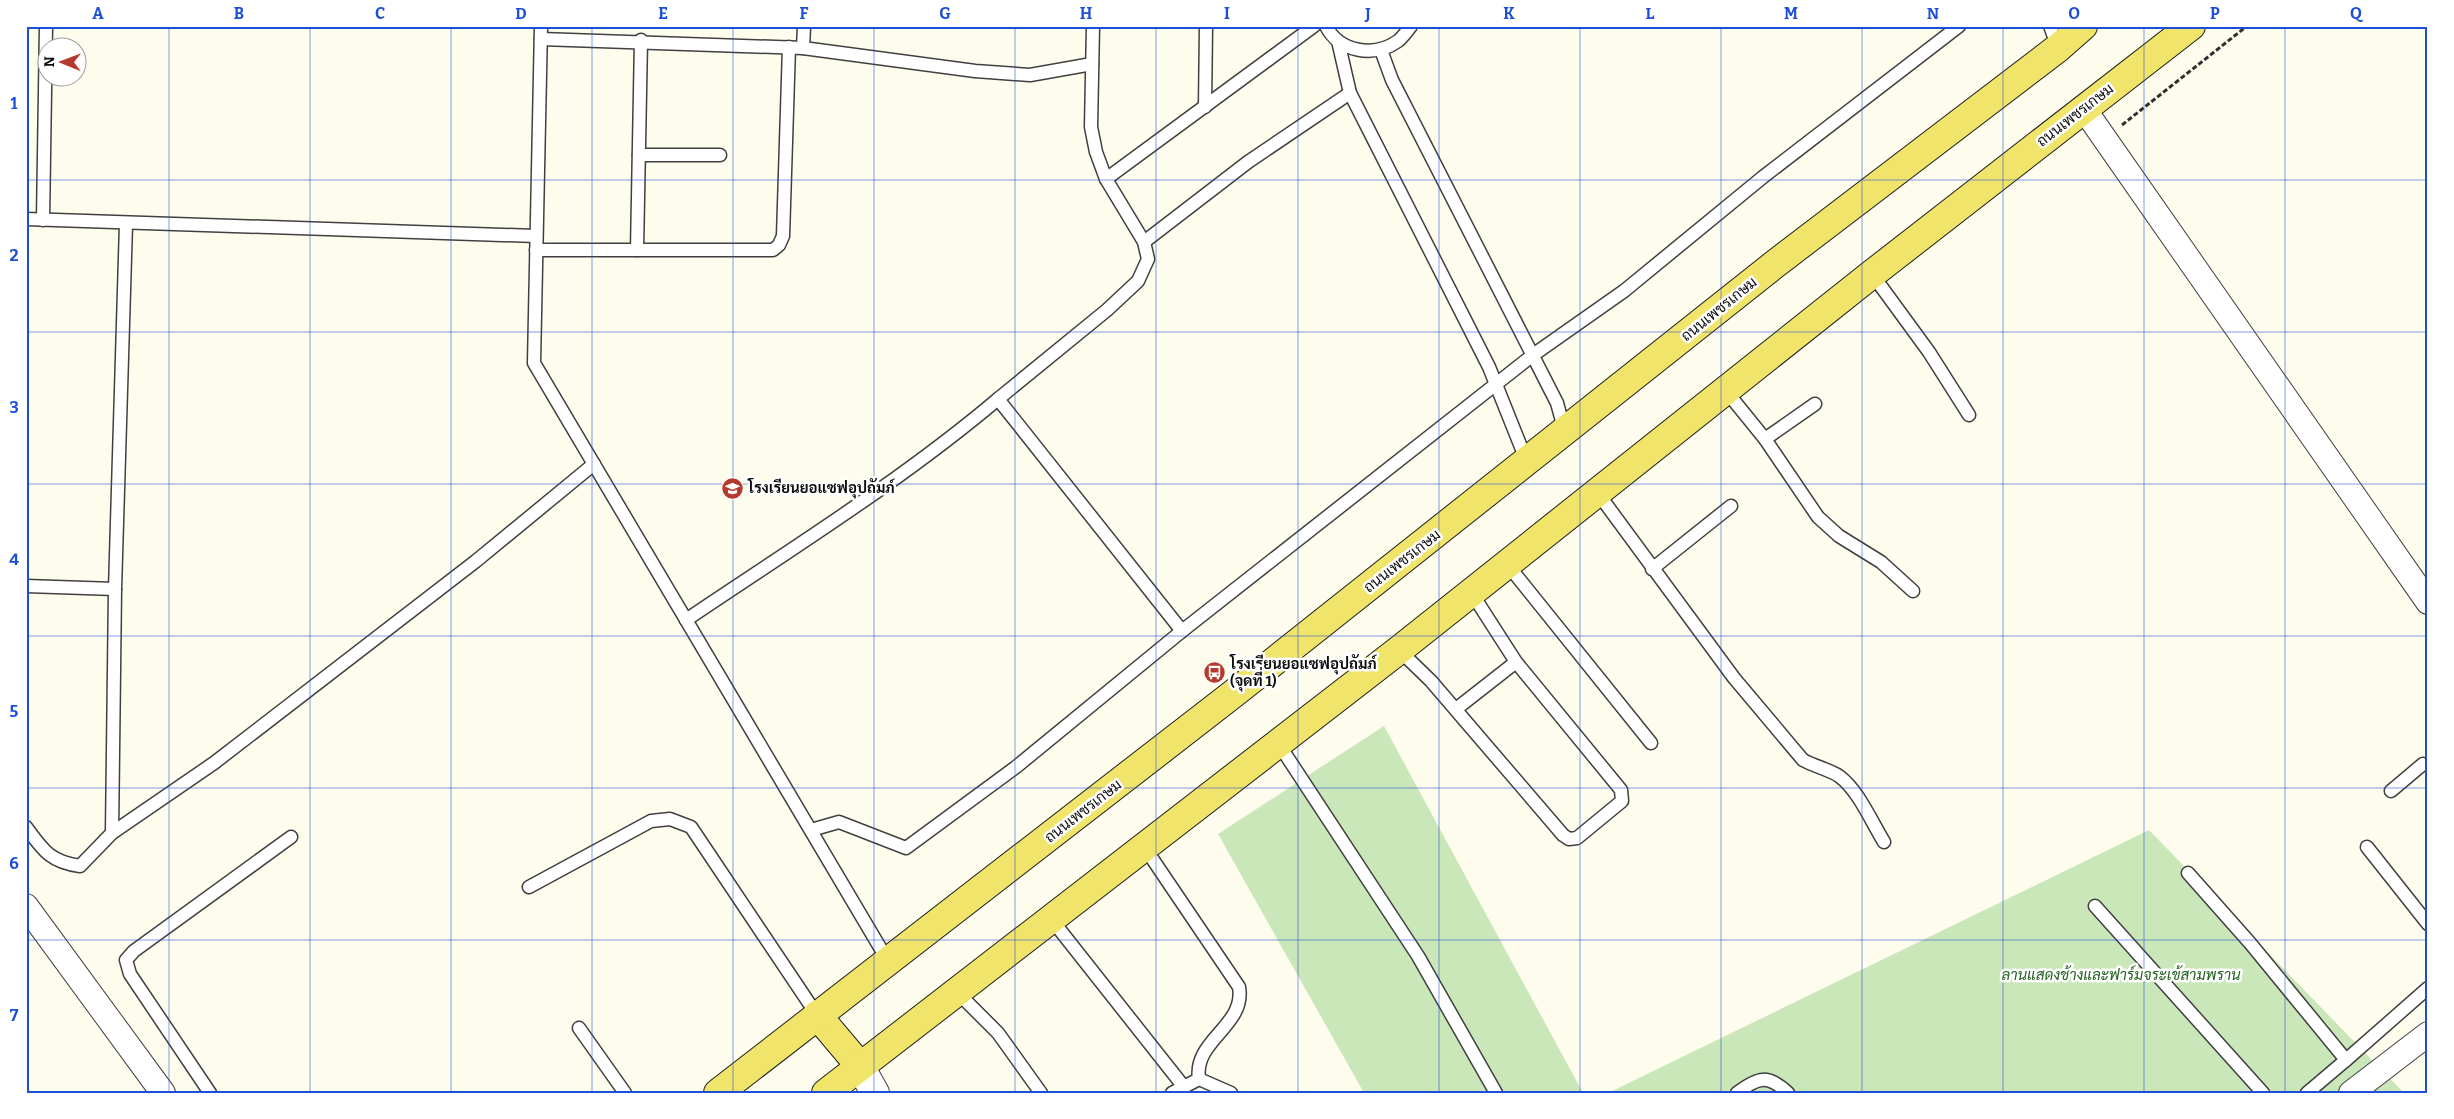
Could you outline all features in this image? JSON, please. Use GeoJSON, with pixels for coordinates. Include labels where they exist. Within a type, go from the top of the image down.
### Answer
{"type":"FeatureCollection","features":[{"type":"Feature","properties":{"kind":"main road","name":"ถนนเพชรเกษม"},"geometry":{"type":"LineString","coordinates":[[718,1093],[1234,694],[1775,264],[2054,37],[2083,26]]}},
{"type":"Feature","properties":{"kind":"main road","name":"ถนนเพชรเกษม"},"geometry":{"type":"LineString","coordinates":[[826,1093],[1399,650],[1872,274],[2191,26]]}},
{"type":"Feature","properties":{"kind":"main road"},"geometry":{"type":"LineString","coordinates":[[817,1015],[860,1066]]}},
{"type":"Feature","properties":{"kind":"street"},"geometry":{"type":"LineString","coordinates":[[2084,109],[2428,602]]}},
{"type":"Feature","properties":{"kind":"street"},"geometry":{"type":"LineString","coordinates":[[26,906],[163,1093]]}},
{"type":"Feature","properties":{"kind":"street"},"geometry":{"type":"LineString","coordinates":[[2351,1093],[2428,1034]]}},
{"type":"Feature","properties":{"kind":"street"},"geometry":{"type":"LineString","coordinates":[[860,1066],[875,1093]]}},
{"type":"Feature","properties":{"kind":"lane"},"geometry":{"type":"LineString","coordinates":[[43,220],[46,26]]}},
{"type":"Feature","properties":{"kind":"lane"},"geometry":{"type":"LineString","coordinates":[[804,26],[804,48]]}},
{"type":"Feature","properties":{"kind":"lane"},"geometry":{"type":"LineString","coordinates":[[686,620],[873,494],[959,432],[1107,310],[1138,282],[1148,259],[1144,242],[1106,179],[1096,152],[1091,127],[1093,26]]}},
{"type":"Feature","properties":{"kind":"lane"},"geometry":{"type":"LineString","coordinates":[[1205,107],[1206,26]]}},
{"type":"Feature","properties":{"kind":"lane"},"geometry":{"type":"LineString","coordinates":[[1106,179],[1314,26]]}},
{"type":"Feature","properties":{"kind":"lane"},"geometry":{"type":"LineString","coordinates":[[1326,26],[1338,41],[1350,93],[1489,366],[1527,462]]}},
{"type":"Feature","properties":{"kind":"lane"},"geometry":{"type":"LineString","coordinates":[[1338,41],[1359,50],[1381,50],[1398,41],[1410,26]]}},
{"type":"Feature","properties":{"kind":"lane"},"geometry":{"type":"LineString","coordinates":[[811,830],[839,822],[906,848],[1016,767],[1182,631],[1533,355],[1624,291],[1763,177],[1959,26]]}},
{"type":"Feature","properties":{"kind":"lane"},"geometry":{"type":"LineString","coordinates":[[888,961],[534,362],[541,32],[642,40],[804,48],[976,71],[1030,75],[1092,64]]}},
{"type":"Feature","properties":{"kind":"lane"},"geometry":{"type":"LineString","coordinates":[[637,250],[642,40]]}},
{"type":"Feature","properties":{"kind":"lane"},"geometry":{"type":"LineString","coordinates":[[536,250],[773,250],[779,245],[783,236],[790,47]]}},
{"type":"Feature","properties":{"kind":"lane"},"geometry":{"type":"LineString","coordinates":[[1381,50],[1392,80],[1557,404],[1565,432]]}},
{"type":"Feature","properties":{"kind":"lane"},"geometry":{"type":"LineString","coordinates":[[1144,242],[1248,162],[1350,93]]}},
{"type":"Feature","properties":{"kind":"lane"},"geometry":{"type":"LineString","coordinates":[[639,155],[720,155]]}},
{"type":"Feature","properties":{"kind":"lane"},"geometry":{"type":"LineString","coordinates":[[26,219],[126,224],[358,229],[536,236]]}},
{"type":"Feature","properties":{"kind":"lane"},"geometry":{"type":"LineString","coordinates":[[112,833],[115,589],[126,224]]}},
{"type":"Feature","properties":{"kind":"lane"},"geometry":{"type":"LineString","coordinates":[[1872,274],[1929,352],[1969,415]]}},
{"type":"Feature","properties":{"kind":"lane"},"geometry":{"type":"LineString","coordinates":[[1726,391],[1766,439],[1818,517],[1839,536],[1881,562],[1913,591]]}},
{"type":"Feature","properties":{"kind":"lane"},"geometry":{"type":"LineString","coordinates":[[998,399],[1182,631]]}},
{"type":"Feature","properties":{"kind":"lane"},"geometry":{"type":"LineString","coordinates":[[1766,439],[1815,404]]}},
{"type":"Feature","properties":{"kind":"lane"},"geometry":{"type":"LineString","coordinates":[[26,827],[47,856],[68,865],[80,866],[112,833],[221,757],[476,560],[594,464]]}},
{"type":"Feature","properties":{"kind":"lane"},"geometry":{"type":"LineString","coordinates":[[1597,492],[1734,678],[1803,760],[1838,775],[1849,786],[1884,842]]}},
{"type":"Feature","properties":{"kind":"lane"},"geometry":{"type":"LineString","coordinates":[[1652,569],[1731,506]]}},
{"type":"Feature","properties":{"kind":"lane"},"geometry":{"type":"LineString","coordinates":[[1507,564],[1651,743]]}},
{"type":"Feature","properties":{"kind":"lane"},"geometry":{"type":"LineString","coordinates":[[26,586],[115,589]]}},
{"type":"Feature","properties":{"kind":"lane"},"geometry":{"type":"LineString","coordinates":[[1399,650],[1432,681],[1563,835],[1569,839],[1577,838],[1622,801],[1622,790],[1516,662],[1471,592]]}},
{"type":"Feature","properties":{"kind":"lane"},"geometry":{"type":"LineString","coordinates":[[1456,709],[1516,662]]}},
{"type":"Feature","properties":{"kind":"lane"},"geometry":{"type":"LineString","coordinates":[[1278,743],[1418,956],[1496,1093]]}},
{"type":"Feature","properties":{"kind":"lane"},"geometry":{"type":"LineString","coordinates":[[2392,791],[2426,764]]}},
{"type":"Feature","properties":{"kind":"lane"},"geometry":{"type":"LineString","coordinates":[[529,886],[651,822],[670,819],[691,827],[817,1015]]}},
{"type":"Feature","properties":{"kind":"lane"},"geometry":{"type":"LineString","coordinates":[[210,1093],[130,974],[126,960],[134,951],[291,837]]}},
{"type":"Feature","properties":{"kind":"lane"},"geometry":{"type":"LineString","coordinates":[[2366,847],[2428,924]]}},
{"type":"Feature","properties":{"kind":"lane"},"geometry":{"type":"LineString","coordinates":[[1145,848],[1239,986],[1241,998],[1236,1010],[1199,1060],[1199,1079]]}},
{"type":"Feature","properties":{"kind":"lane"},"geometry":{"type":"LineString","coordinates":[[2188,873],[2250,943],[2346,1060]]}},
{"type":"Feature","properties":{"kind":"lane"},"geometry":{"type":"LineString","coordinates":[[2095,906],[2263,1093]]}},
{"type":"Feature","properties":{"kind":"lane"},"geometry":{"type":"LineString","coordinates":[[1052,920],[1178,1090],[1199,1079]]}},
{"type":"Feature","properties":{"kind":"lane"},"geometry":{"type":"LineString","coordinates":[[2307,1093],[2428,988]]}},
{"type":"Feature","properties":{"kind":"lane"},"geometry":{"type":"LineString","coordinates":[[957,992],[998,1033],[1040,1093]]}},
{"type":"Feature","properties":{"kind":"lane"},"geometry":{"type":"LineString","coordinates":[[579,1028],[625,1093]]}},
{"type":"Feature","properties":{"kind":"lane"},"geometry":{"type":"LineString","coordinates":[[1199,1079],[1231,1093]]}},
{"type":"Feature","properties":{"kind":"lane"},"geometry":{"type":"LineString","coordinates":[[1737,1093],[1751,1082],[1762,1079],[1778,1083],[1788,1093]]}},
{"type":"Feature","properties":{"kind":"path"},"geometry":{"type":"LineString","coordinates":[[2105,139],[2247,26]]}},
{"type":"Feature","properties":{"kind":"green space"},"geometry":{"type":"Polygon","coordinates":[[[1384,726],[1583,1093],[1364,1093],[1218,834],[1384,726]]]}},
{"type":"Feature","properties":{"kind":"green space","name":"ลานแสดงช้างและฟาร์มจระเข้สามพราน"},"geometry":{"type":"Polygon","coordinates":[[[2149,830],[2404,1093],[1608,1093],[2149,830]]]}},
{"type":"Feature","properties":{"kind":"place","name":"โรงเรียนยอแซฟอุปถัมภ์"},"geometry":{"type":"Point","coordinates":[732,488]}},
{"type":"Feature","properties":{"kind":"place","name":"โรงเรียนยอแซฟอุปถัมภ์ (จุดที่ 1)"},"geometry":{"type":"Point","coordinates":[1214,673]}}]}
